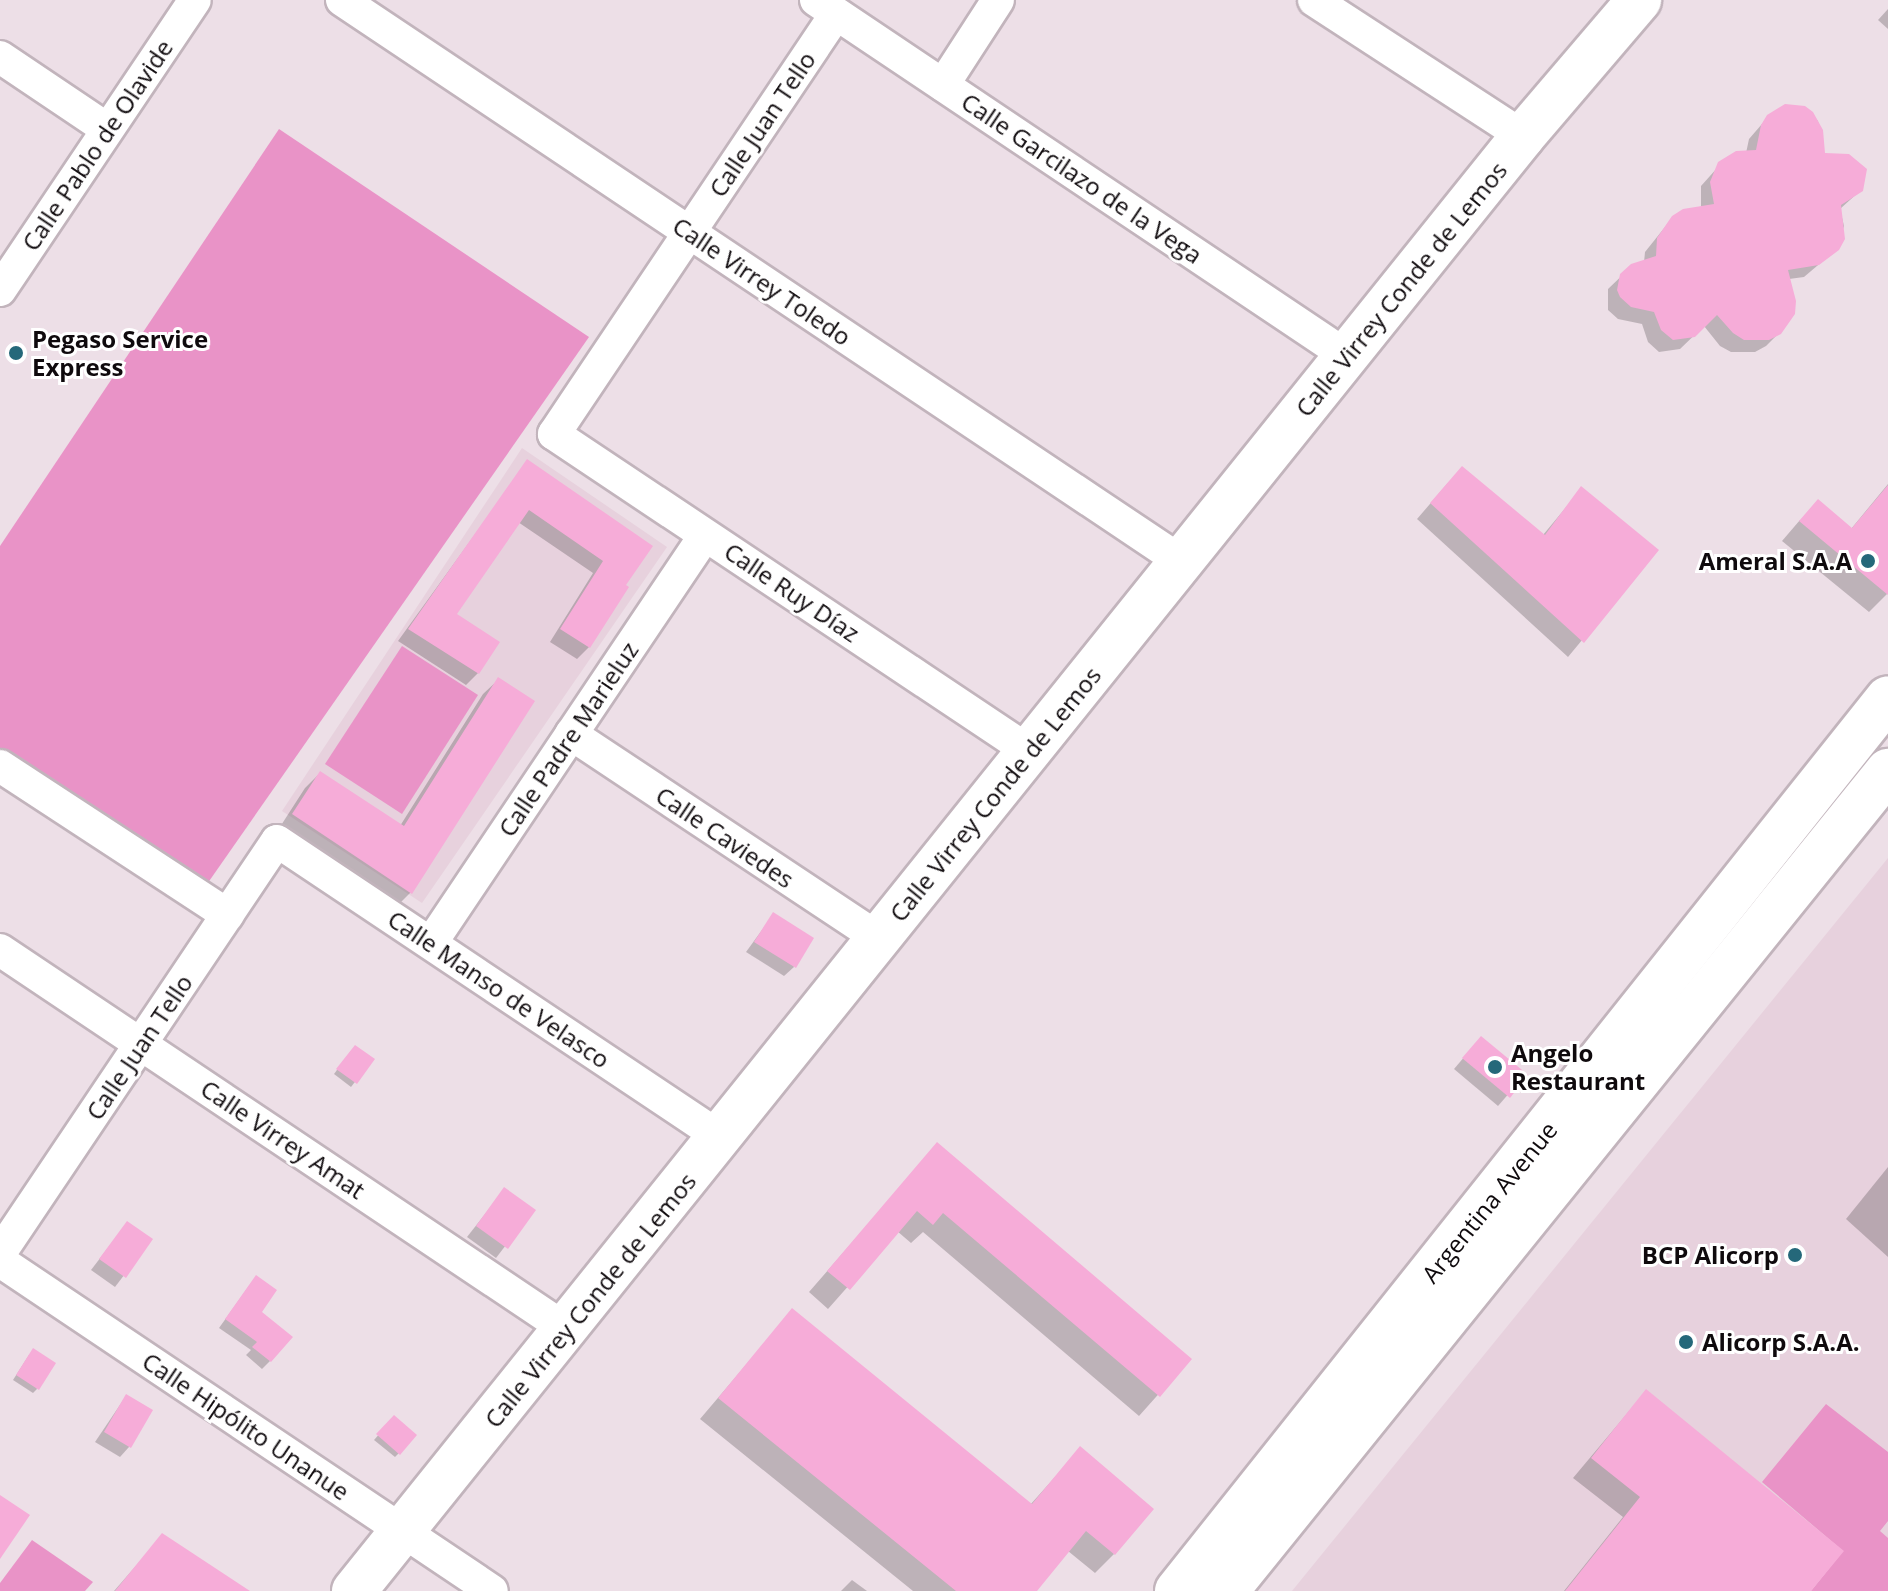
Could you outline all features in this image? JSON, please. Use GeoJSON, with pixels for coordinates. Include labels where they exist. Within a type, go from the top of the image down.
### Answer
{"type":"FeatureCollection","features":[{"type":"Feature","properties":{"kind":"street","name":"Calle Pablo de Olavide"},"geometry":{"type":"LineString","coordinates":[[0,290],[195,0]]}},
{"type":"Feature","properties":{"kind":"street","name":"Calle Virrey Toledo"},"geometry":{"type":"LineString","coordinates":[[342,0],[1182,562]]}},
{"type":"Feature","properties":{"kind":"street"},"geometry":{"type":"LineString","coordinates":[[943,85],[998,0]]}},
{"type":"Feature","properties":{"kind":"street"},"geometry":{"type":"LineString","coordinates":[[1314,0],[1523,136]]}},
{"type":"Feature","properties":{"kind":"street","name":"Calle Virrey Conde de Lemos"},"geometry":{"type":"LineString","coordinates":[[354,1591],[1523,136],[1639,0]]}},
{"type":"Feature","properties":{"kind":"street","name":"Calle Juan Tello"},"geometry":{"type":"LineString","coordinates":[[554,434],[689,233],[826,7]]}},
{"type":"Feature","properties":{"kind":"street","name":"Calle Garcilazo de la Vega"},"geometry":{"type":"LineString","coordinates":[[826,7],[1347,356]]}},
{"type":"Feature","properties":{"kind":"street"},"geometry":{"type":"LineString","coordinates":[[0,57],[107,129]]}},
{"type":"Feature","properties":{"kind":"street","name":"Calle Ruy Díaz"},"geometry":{"type":"LineString","coordinates":[[554,434],[1029,751]]}},
{"type":"Feature","properties":{"kind":"street","name":"Calle Padre Marieluz"},"geometry":{"type":"LineString","coordinates":[[431,943],[705,535]]}},
{"type":"Feature","properties":{"kind":"street","name":"Argentina Avenue"},"geometry":{"type":"LineString","coordinates":[[1177,1591],[1225,1573],[1513,1204],[1888,698]]}},
{"type":"Feature","properties":{"kind":"street","name":"Calle Caviedes"},"geometry":{"type":"LineString","coordinates":[[571,734],[879,939]]}},
{"type":"Feature","properties":{"kind":"street"},"geometry":{"type":"LineString","coordinates":[[0,766],[228,915]]}},
{"type":"Feature","properties":{"kind":"street","name":"Argentina Avenue"},"geometry":{"type":"LineString","coordinates":[[1513,1204],[1888,771]]}},
{"type":"Feature","properties":{"kind":"street","name":"Calle Juan Tello"},"geometry":{"type":"LineString","coordinates":[[0,1253],[277,841]]}},
{"type":"Feature","properties":{"kind":"street","name":"Calle Manso de Velasco"},"geometry":{"type":"LineString","coordinates":[[277,841],[720,1137]]}},
{"type":"Feature","properties":{"kind":"street","name":"Calle Virrey Amat"},"geometry":{"type":"LineString","coordinates":[[0,950],[566,1329]]}},
{"type":"Feature","properties":{"kind":"street","name":"Calle Hipólito Unanue"},"geometry":{"type":"LineString","coordinates":[[0,1261],[492,1591]]}},
{"type":"Feature","properties":{"kind":"shaded area"},"geometry":{"type":"Polygon","coordinates":[[[279,129],[589,337],[205,887],[0,755],[0,546],[279,129]]]}},
{"type":"Feature","properties":{"kind":"shaded area"},"geometry":{"type":"Polygon","coordinates":[[[522,448],[667,547],[422,903],[282,811],[522,448]]]}},
{"type":"Feature","properties":{"kind":"shaded area"},"geometry":{"type":"Polygon","coordinates":[[[402,646],[478,695],[402,814],[325,764],[402,646]]]}},
{"type":"Feature","properties":{"kind":"shaded area"},"geometry":{"type":"Polygon","coordinates":[[[1888,858],[1888,1591],[1292,1591],[1888,858]]]}},
{"type":"Feature","properties":{"kind":"shaded area"},"geometry":{"type":"Polygon","coordinates":[[[1826,1404],[1888,1452],[1888,1521],[1880,1531],[1888,1538],[1888,1591],[1811,1591],[1843,1551],[1762,1482],[1826,1404]]]}},
{"type":"Feature","properties":{"kind":"shaded area"},"geometry":{"type":"Polygon","coordinates":[[[32,1540],[93,1582],[85,1591],[0,1591],[0,1583],[32,1540]]]}},
{"type":"Feature","properties":{"kind":"building"},"geometry":{"type":"Polygon","coordinates":[[[1785,104],[1805,106],[1813,112],[1823,130],[1825,153],[1849,154],[1867,169],[1863,191],[1841,205],[1845,239],[1839,250],[1819,265],[1788,270],[1796,301],[1795,314],[1781,334],[1769,340],[1744,340],[1717,315],[1695,337],[1673,340],[1661,330],[1654,312],[1631,307],[1620,297],[1617,290],[1620,274],[1631,264],[1656,256],[1657,238],[1672,216],[1683,209],[1714,204],[1710,182],[1718,162],[1736,151],[1756,150],[1761,125],[1767,115],[1785,104]]]}},
{"type":"Feature","properties":{"kind":"building"},"geometry":{"type":"Polygon","coordinates":[[[527,459],[653,546],[626,585],[629,587],[590,648],[560,629],[603,561],[529,510],[457,614],[500,642],[479,674],[408,629],[527,459]]]}},
{"type":"Feature","properties":{"kind":"building"},"geometry":{"type":"Polygon","coordinates":[[[1462,466],[1545,535],[1581,486],[1659,550],[1584,643],[1430,503],[1462,466]]]}},
{"type":"Feature","properties":{"kind":"building","name":"Ameral S.A.A"},"geometry":{"type":"Polygon","coordinates":[[[1888,485],[1888,595],[1799,521],[1818,499],[1852,528],[1888,485]]]}},
{"type":"Feature","properties":{"kind":"building"},"geometry":{"type":"Polygon","coordinates":[[[498,677],[535,701],[412,894],[292,814],[320,771],[404,826],[498,677]]]}},
{"type":"Feature","properties":{"kind":"building"},"geometry":{"type":"Polygon","coordinates":[[[773,912],[814,938],[796,968],[754,942],[773,912]]]}},
{"type":"Feature","properties":{"kind":"building","name":"Angelo Restaurant"},"geometry":{"type":"Polygon","coordinates":[[[1481,1036],[1528,1075],[1510,1098],[1462,1058],[1481,1036]]]}},
{"type":"Feature","properties":{"kind":"building"},"geometry":{"type":"Polygon","coordinates":[[[355,1045],[375,1059],[357,1084],[336,1069],[355,1045]]]}},
{"type":"Feature","properties":{"kind":"building"},"geometry":{"type":"Polygon","coordinates":[[[937,1142],[1192,1359],[1160,1397],[943,1213],[933,1225],[917,1211],[850,1290],[827,1271],[937,1142]]]}},
{"type":"Feature","properties":{"kind":"building"},"geometry":{"type":"Polygon","coordinates":[[[504,1187],[536,1210],[508,1249],[476,1226],[504,1187]]]}},
{"type":"Feature","properties":{"kind":"building"},"geometry":{"type":"Polygon","coordinates":[[[127,1221],[153,1239],[126,1278],[99,1259],[127,1221]]]}},
{"type":"Feature","properties":{"kind":"building"},"geometry":{"type":"Polygon","coordinates":[[[256,1275],[277,1290],[262,1312],[293,1337],[271,1362],[252,1347],[257,1342],[225,1319],[256,1275]]]}},
{"type":"Feature","properties":{"kind":"building"},"geometry":{"type":"Polygon","coordinates":[[[792,1308],[1032,1504],[1080,1446],[1154,1509],[1115,1555],[1086,1531],[1037,1591],[956,1591],[718,1398],[792,1308]]]}},
{"type":"Feature","properties":{"kind":"building"},"geometry":{"type":"Polygon","coordinates":[[[33,1348],[56,1363],[39,1390],[16,1375],[33,1348]]]}},
{"type":"Feature","properties":{"kind":"building"},"geometry":{"type":"Polygon","coordinates":[[[1646,1389],[1844,1551],[1811,1591],[1565,1591],[1640,1497],[1591,1458],[1646,1389]]]}},
{"type":"Feature","properties":{"kind":"building"},"geometry":{"type":"Polygon","coordinates":[[[126,1394],[153,1410],[131,1448],[104,1432],[126,1394]]]}},
{"type":"Feature","properties":{"kind":"building"},"geometry":{"type":"Polygon","coordinates":[[[394,1415],[417,1435],[400,1455],[376,1434],[394,1415]]]}},
{"type":"Feature","properties":{"kind":"building"},"geometry":{"type":"Polygon","coordinates":[[[0,1495],[30,1515],[0,1559],[0,1495]]]}},
{"type":"Feature","properties":{"kind":"building"},"geometry":{"type":"Polygon","coordinates":[[[162,1533],[250,1591],[115,1591],[162,1533]]]}},
{"type":"Feature","properties":{"kind":"place","name":"Pegaso Service Express"},"geometry":{"type":"Point","coordinates":[16,353]}},
{"type":"Feature","properties":{"kind":"place","name":"Ameral S.A.A"},"geometry":{"type":"Point","coordinates":[1868,561]}},
{"type":"Feature","properties":{"kind":"place","name":"Angelo Restaurant"},"geometry":{"type":"Point","coordinates":[1495,1067]}},
{"type":"Feature","properties":{"kind":"place","name":"BCP Alicorp"},"geometry":{"type":"Point","coordinates":[1795,1255]}},
{"type":"Feature","properties":{"kind":"place","name":"Alicorp S.A.A."},"geometry":{"type":"Point","coordinates":[1686,1342]}}]}
